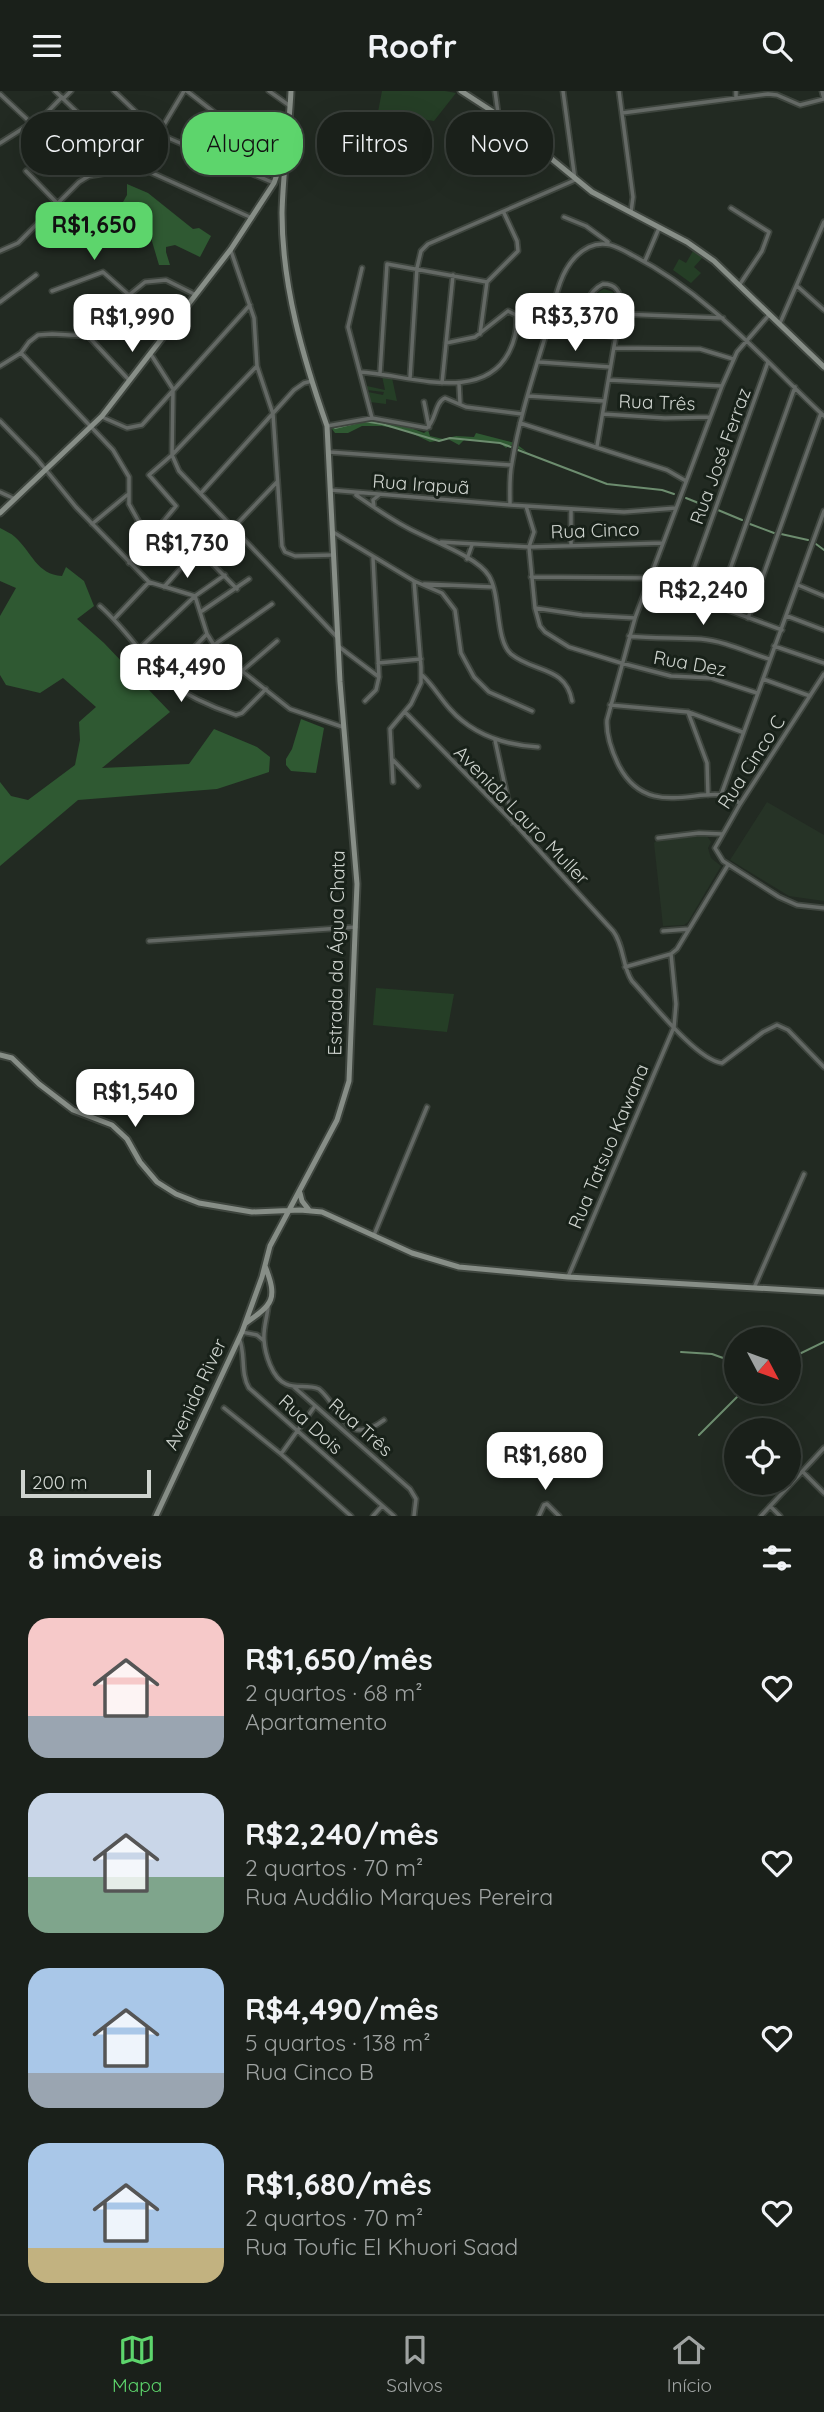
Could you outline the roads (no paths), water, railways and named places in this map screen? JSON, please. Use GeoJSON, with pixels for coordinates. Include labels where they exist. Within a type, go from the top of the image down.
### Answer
{"type":"FeatureCollection","features":[{"type":"Feature","properties":{"kind":"street"},"geometry":{"type":"LineString","coordinates":[[55,91],[77,112]]}},
{"type":"Feature","properties":{"kind":"street"},"geometry":{"type":"LineString","coordinates":[[47,112],[71,91]]}},
{"type":"Feature","properties":{"kind":"street"},"geometry":{"type":"LineString","coordinates":[[114,91],[136,112]]}},
{"type":"Feature","properties":{"kind":"street"},"geometry":{"type":"LineString","coordinates":[[168,120],[186,91],[213,112]]}},
{"type":"Feature","properties":{"kind":"street"},"geometry":{"type":"LineString","coordinates":[[269,91],[290,103]]}},
{"type":"Feature","properties":{"kind":"street","name":"Estrada da Água Chata"},"geometry":{"type":"LineString","coordinates":[[289,112],[291,91]]}},
{"type":"Feature","properties":{"kind":"street","name":"Estrada da Água Chata"},"geometry":{"type":"LineString","coordinates":[[290,103],[297,91]]}},
{"type":"Feature","properties":{"kind":"street"},"geometry":{"type":"LineString","coordinates":[[461,91],[493,112]]}},
{"type":"Feature","properties":{"kind":"street"},"geometry":{"type":"LineString","coordinates":[[495,91],[498,112]]}},
{"type":"Feature","properties":{"kind":"street"},"geometry":{"type":"LineString","coordinates":[[563,91],[575,180]]}},
{"type":"Feature","properties":{"kind":"street"},"geometry":{"type":"LineString","coordinates":[[619,91],[633,197],[631,212]]}},
{"type":"Feature","properties":{"kind":"street"},"geometry":{"type":"LineString","coordinates":[[736,91],[736,98]]}},
{"type":"Feature","properties":{"kind":"street"},"geometry":{"type":"LineString","coordinates":[[622,113],[777,93],[800,105],[824,99],[822,91]]}},
{"type":"Feature","properties":{"kind":"street"},"geometry":{"type":"LineString","coordinates":[[0,95],[21,115]]}},
{"type":"Feature","properties":{"kind":"street"},"geometry":{"type":"LineString","coordinates":[[0,143],[21,131]]}},
{"type":"Feature","properties":{"kind":"street"},"geometry":{"type":"LineString","coordinates":[[553,161],[592,192],[687,242],[740,284],[824,367]]}},
{"type":"Feature","properties":{"kind":"street"},"geometry":{"type":"LineString","coordinates":[[30,175],[56,202]]}},
{"type":"Feature","properties":{"kind":"street"},"geometry":{"type":"LineString","coordinates":[[0,251],[18,243],[56,202],[89,176],[95,175]]}},
{"type":"Feature","properties":{"kind":"street"},"geometry":{"type":"LineString","coordinates":[[154,175],[252,218]]}},
{"type":"Feature","properties":{"kind":"street"},"geometry":{"type":"LineString","coordinates":[[254,175],[274,183]]}},
{"type":"Feature","properties":{"kind":"street"},"geometry":{"type":"LineString","coordinates":[[0,513],[102,416],[231,249],[277,175]]}},
{"type":"Feature","properties":{"kind":"street","name":"Estrada da Água Chata"},"geometry":{"type":"LineString","coordinates":[[284,175],[282,215],[289,296],[327,426],[338,646],[356,860],[356,927],[349,1081],[337,1120],[289,1210]]}},
{"type":"Feature","properties":{"kind":"street"},"geometry":{"type":"LineString","coordinates":[[410,378],[417,268],[421,251],[428,244],[575,180]]}},
{"type":"Feature","properties":{"kind":"street"},"geometry":{"type":"LineString","coordinates":[[731,208],[769,232],[762,251],[740,284]]}},
{"type":"Feature","properties":{"kind":"street"},"geometry":{"type":"LineString","coordinates":[[480,334],[487,282],[515,257],[518,251],[517,241],[504,212]]}},
{"type":"Feature","properties":{"kind":"street"},"geometry":{"type":"LineString","coordinates":[[564,216],[645,261],[704,301],[822,415],[748,618]]}},
{"type":"Feature","properties":{"kind":"street"},"geometry":{"type":"LineString","coordinates":[[780,324],[824,222]]}},
{"type":"Feature","properties":{"kind":"street"},"geometry":{"type":"LineString","coordinates":[[645,261],[660,227]]}},
{"type":"Feature","properties":{"kind":"street"},"geometry":{"type":"LineString","coordinates":[[510,505],[511,465],[520,423],[557,292],[568,265],[592,245],[609,243]]}},
{"type":"Feature","properties":{"kind":"street"},"geometry":{"type":"LineString","coordinates":[[231,249],[254,318],[257,366],[273,414],[285,552],[295,556],[334,555]]}},
{"type":"Feature","properties":{"kind":"street"},"geometry":{"type":"LineString","coordinates":[[380,373],[387,264],[487,282]]}},
{"type":"Feature","properties":{"kind":"street"},"geometry":{"type":"LineString","coordinates":[[362,268],[347,324],[372,418]]}},
{"type":"Feature","properties":{"kind":"street"},"geometry":{"type":"LineString","coordinates":[[52,291],[103,272],[129,295]]}},
{"type":"Feature","properties":{"kind":"street"},"geometry":{"type":"LineString","coordinates":[[0,302],[36,275]]}},
{"type":"Feature","properties":{"kind":"street"},"geometry":{"type":"LineString","coordinates":[[442,383],[453,275]]}},
{"type":"Feature","properties":{"kind":"street"},"geometry":{"type":"LineString","coordinates":[[0,366],[21,353],[29,342],[43,334],[88,336],[106,324],[129,295],[145,282],[159,279],[175,283],[196,295]]}},
{"type":"Feature","properties":{"kind":"street"},"geometry":{"type":"LineString","coordinates":[[582,333],[587,301],[599,285],[609,284],[619,292],[620,314],[597,446]]}},
{"type":"Feature","properties":{"kind":"street"},"geometry":{"type":"LineString","coordinates":[[797,286],[824,310]]}},
{"type":"Feature","properties":{"kind":"street"},"geometry":{"type":"LineString","coordinates":[[102,416],[127,428],[135,428],[147,421],[250,305]]}},
{"type":"Feature","properties":{"kind":"street"},"geometry":{"type":"LineString","coordinates":[[360,372],[459,384],[487,375],[506,358],[517,330],[516,315],[512,312],[505,313],[480,334],[446,343]]}},
{"type":"Feature","properties":{"kind":"street"},"geometry":{"type":"LineString","coordinates":[[620,314],[723,319]]}},
{"type":"Feature","properties":{"kind":"street"},"geometry":{"type":"LineString","coordinates":[[740,804],[720,795],[663,799],[646,793],[630,780],[617,763],[607,728],[621,663],[643,594],[722,386],[733,359],[770,314]]}},
{"type":"Feature","properties":{"kind":"street"},"geometry":{"type":"LineString","coordinates":[[548,327],[616,337]]}},
{"type":"Feature","properties":{"kind":"street"},"geometry":{"type":"LineString","coordinates":[[88,336],[129,380]]}},
{"type":"Feature","properties":{"kind":"street"},"geometry":{"type":"LineString","coordinates":[[614,348],[700,349],[733,359]]}},
{"type":"Feature","properties":{"kind":"street"},"geometry":{"type":"LineString","coordinates":[[21,353],[113,450],[128,472],[127,495],[134,514],[152,537]]}},
{"type":"Feature","properties":{"kind":"street"},"geometry":{"type":"LineString","coordinates":[[150,353],[173,389],[172,455],[179,471],[338,638]]}},
{"type":"Feature","properties":{"kind":"street"},"geometry":{"type":"LineString","coordinates":[[538,362],[610,367]]}},
{"type":"Feature","properties":{"kind":"street","name":"Rua José Ferraz"},"geometry":{"type":"LineString","coordinates":[[683,599],[768,362]]}},
{"type":"Feature","properties":{"kind":"street"},"geometry":{"type":"LineString","coordinates":[[128,562],[152,537],[176,503],[149,475],[172,455],[257,366]]}},
{"type":"Feature","properties":{"kind":"street"},"geometry":{"type":"LineString","coordinates":[[201,493],[295,390],[312,380]]}},
{"type":"Feature","properties":{"kind":"street"},"geometry":{"type":"LineString","coordinates":[[608,380],[722,386]]}},
{"type":"Feature","properties":{"kind":"street"},"geometry":{"type":"LineString","coordinates":[[459,384],[460,403]]}},
{"type":"Feature","properties":{"kind":"street"},"geometry":{"type":"LineString","coordinates":[[717,606],[795,387]]}},
{"type":"Feature","properties":{"kind":"street"},"geometry":{"type":"LineString","coordinates":[[528,396],[604,401]]}},
{"type":"Feature","properties":{"kind":"street"},"geometry":{"type":"LineString","coordinates":[[429,427],[442,398],[466,407],[522,414]]}},
{"type":"Feature","properties":{"kind":"street"},"geometry":{"type":"LineString","coordinates":[[424,402],[429,427]]}},
{"type":"Feature","properties":{"kind":"street","name":"Rua Três"},"geometry":{"type":"LineString","coordinates":[[603,414],[665,418],[710,417]]}},
{"type":"Feature","properties":{"kind":"street"},"geometry":{"type":"LineString","coordinates":[[327,426],[360,418],[372,418],[429,427]]}},
{"type":"Feature","properties":{"kind":"street"},"geometry":{"type":"LineString","coordinates":[[0,421],[92,524],[149,582],[195,596],[207,634],[214,645],[242,671],[290,709],[345,727]]}},
{"type":"Feature","properties":{"kind":"street"},"geometry":{"type":"LineString","coordinates":[[520,423],[667,470],[686,481]]}},
{"type":"Feature","properties":{"kind":"street"},"geometry":{"type":"LineString","coordinates":[[329,452],[511,465]]}},
{"type":"Feature","properties":{"kind":"street"},"geometry":{"type":"LineString","coordinates":[[234,527],[277,482]]}},
{"type":"Feature","properties":{"kind":"street","name":"Rua Irapuã"},"geometry":{"type":"LineString","coordinates":[[330,490],[354,494],[624,512],[676,507]]}},
{"type":"Feature","properties":{"kind":"street"},"geometry":{"type":"LineString","coordinates":[[0,492],[15,499]]}},
{"type":"Feature","properties":{"kind":"street"},"geometry":{"type":"LineString","coordinates":[[354,494],[407,528],[439,542],[485,571],[494,587],[503,638],[508,651],[563,680],[570,690],[572,701]]}},
{"type":"Feature","properties":{"kind":"street"},"geometry":{"type":"LineString","coordinates":[[92,524],[127,495]]}},
{"type":"Feature","properties":{"kind":"street"},"geometry":{"type":"LineString","coordinates":[[374,507],[373,500],[379,495]]}},
{"type":"Feature","properties":{"kind":"street","name":"Rua Dez"},"geometry":{"type":"LineString","coordinates":[[526,506],[534,532],[529,547],[535,608],[540,626],[551,637],[569,647],[621,663],[671,676],[711,678],[757,693]]}},
{"type":"Feature","properties":{"kind":"street"},"geometry":{"type":"LineString","coordinates":[[570,544],[571,509]]}},
{"type":"Feature","properties":{"kind":"street"},"geometry":{"type":"LineString","coordinates":[[720,795],[824,512]]}},
{"type":"Feature","properties":{"kind":"street"},"geometry":{"type":"LineString","coordinates":[[818,530],[824,531]]}},
{"type":"Feature","properties":{"kind":"street"},"geometry":{"type":"LineString","coordinates":[[333,532],[414,581],[442,593],[455,610],[461,653],[474,677],[494,695],[532,711]]}},
{"type":"Feature","properties":{"kind":"street","name":"Rua Cinco"},"geometry":{"type":"LineString","coordinates":[[439,542],[529,547],[663,543]]}},
{"type":"Feature","properties":{"kind":"street"},"geometry":{"type":"LineString","coordinates":[[467,559],[473,544]]}},
{"type":"Feature","properties":{"kind":"street"},"geometry":{"type":"LineString","coordinates":[[164,587],[197,551],[203,553],[237,589]]}},
{"type":"Feature","properties":{"kind":"street"},"geometry":{"type":"LineString","coordinates":[[365,701],[376,690],[379,677],[373,558]]}},
{"type":"Feature","properties":{"kind":"street"},"geometry":{"type":"LineString","coordinates":[[140,649],[195,596],[225,575]]}},
{"type":"Feature","properties":{"kind":"street"},"geometry":{"type":"LineString","coordinates":[[531,577],[649,577]]}},
{"type":"Feature","properties":{"kind":"street"},"geometry":{"type":"LineString","coordinates":[[201,611],[249,579]]}},
{"type":"Feature","properties":{"kind":"street"},"geometry":{"type":"LineString","coordinates":[[393,782],[390,729],[418,691],[422,675],[414,581]]}},
{"type":"Feature","properties":{"kind":"street"},"geometry":{"type":"LineString","coordinates":[[114,619],[149,582]]}},
{"type":"Feature","properties":{"kind":"street"},"geometry":{"type":"LineString","coordinates":[[442,593],[445,583]]}},
{"type":"Feature","properties":{"kind":"street"},"geometry":{"type":"LineString","coordinates":[[422,584],[494,587]]}},
{"type":"Feature","properties":{"kind":"street"},"geometry":{"type":"LineString","coordinates":[[798,585],[824,596]]}},
{"type":"Feature","properties":{"kind":"street"},"geometry":{"type":"LineString","coordinates":[[643,594],[717,606],[782,630]]}},
{"type":"Feature","properties":{"kind":"street"},"geometry":{"type":"LineString","coordinates":[[214,645],[272,604]]}},
{"type":"Feature","properties":{"kind":"street"},"geometry":{"type":"LineString","coordinates":[[100,606],[164,678],[184,692],[236,715],[242,713],[266,689]]}},
{"type":"Feature","properties":{"kind":"street"},"geometry":{"type":"LineString","coordinates":[[535,608],[582,615],[635,618]]}},
{"type":"Feature","properties":{"kind":"street"},"geometry":{"type":"LineString","coordinates":[[787,615],[824,630]]}},
{"type":"Feature","properties":{"kind":"street"},"geometry":{"type":"LineString","coordinates":[[164,678],[207,634]]}},
{"type":"Feature","properties":{"kind":"street"},"geometry":{"type":"LineString","coordinates":[[629,636],[720,642],[769,659]]}},
{"type":"Feature","properties":{"kind":"street"},"geometry":{"type":"LineString","coordinates":[[242,671],[277,641]]}},
{"type":"Feature","properties":{"kind":"street"},"geometry":{"type":"LineString","coordinates":[[338,646],[379,677]]}},
{"type":"Feature","properties":{"kind":"street"},"geometry":{"type":"LineString","coordinates":[[775,646],[824,663]]}},
{"type":"Feature","properties":{"kind":"street"},"geometry":{"type":"LineString","coordinates":[[378,663],[421,659]]}},
{"type":"Feature","properties":{"kind":"street","name":"Rua Cinco C"},"geometry":{"type":"LineString","coordinates":[[729,865],[719,857],[715,848],[740,804],[824,674]]}},
{"type":"Feature","properties":{"kind":"street"},"geometry":{"type":"LineString","coordinates":[[422,675],[471,729],[495,740],[538,747]]}},
{"type":"Feature","properties":{"kind":"street"},"geometry":{"type":"LineString","coordinates":[[762,679],[810,696]]}},
{"type":"Feature","properties":{"kind":"street"},"geometry":{"type":"LineString","coordinates":[[610,705],[688,712],[743,732]]}},
{"type":"Feature","properties":{"kind":"street","name":"Avenida Lauro Muller"},"geometry":{"type":"LineString","coordinates":[[405,712],[514,823],[618,938],[625,967]]}},
{"type":"Feature","properties":{"kind":"street"},"geometry":{"type":"LineString","coordinates":[[688,712],[707,763],[708,795]]}},
{"type":"Feature","properties":{"kind":"street"},"geometry":{"type":"LineString","coordinates":[[495,740],[514,823]]}},
{"type":"Feature","properties":{"kind":"street"},"geometry":{"type":"LineString","coordinates":[[391,758],[418,786]]}},
{"type":"Feature","properties":{"kind":"street"},"geometry":{"type":"LineString","coordinates":[[658,838],[699,833],[722,834]]}},
{"type":"Feature","properties":{"kind":"street"},"geometry":{"type":"LineString","coordinates":[[824,908],[787,901],[729,865],[671,954],[625,967],[632,981],[674,1027],[710,1060],[722,1063],[763,1032],[777,1025],[789,1030],[824,1067]]}},
{"type":"Feature","properties":{"kind":"street"},"geometry":{"type":"LineString","coordinates":[[149,941],[356,927]]}},
{"type":"Feature","properties":{"kind":"street"},"geometry":{"type":"LineString","coordinates":[[663,931],[689,929]]}},
{"type":"Feature","properties":{"kind":"street"},"geometry":{"type":"LineString","coordinates":[[671,954],[676,1004],[674,1027]]}},
{"type":"Feature","properties":{"kind":"street","name":"Rua Tatsuo Kawana"},"geometry":{"type":"LineString","coordinates":[[568,1277],[674,1027]]}},
{"type":"Feature","properties":{"kind":"street"},"geometry":{"type":"LineString","coordinates":[[0,1055],[12,1058],[39,1084],[73,1110],[104,1120],[119,1131],[148,1173],[167,1189],[212,1206],[252,1212],[309,1210],[339,1219],[412,1253],[459,1267],[568,1277],[824,1292]]}},
{"type":"Feature","properties":{"kind":"street"},"geometry":{"type":"LineString","coordinates":[[374,1235],[427,1107]]}},
{"type":"Feature","properties":{"kind":"street"},"geometry":{"type":"LineString","coordinates":[[754,1288],[804,1174]]}},
{"type":"Feature","properties":{"kind":"street"},"geometry":{"type":"LineString","coordinates":[[300,1189],[302,1201],[309,1210]]}},
{"type":"Feature","properties":{"kind":"street","name":"Avenida River"},"geometry":{"type":"LineString","coordinates":[[156,1516],[246,1324],[270,1245],[289,1210]]}},
{"type":"Feature","properties":{"kind":"street"},"geometry":{"type":"LineString","coordinates":[[269,1212],[278,1219],[280,1226]]}},
{"type":"Feature","properties":{"kind":"street","name":"Avenida River"},"geometry":{"type":"LineString","coordinates":[[246,1324],[268,1307],[271,1301],[272,1287],[265,1266]]}},
{"type":"Feature","properties":{"kind":"street"},"geometry":{"type":"LineString","coordinates":[[264,1341],[268,1307]]}},
{"type":"Feature","properties":{"kind":"street"},"geometry":{"type":"LineString","coordinates":[[241,1335],[257,1335],[264,1341]]}},
{"type":"Feature","properties":{"kind":"street","name":"Rua Dois"},"geometry":{"type":"LineString","coordinates":[[241,1335],[245,1381],[249,1388],[394,1516]]}},
{"type":"Feature","properties":{"kind":"street","name":"Rua Três"},"geometry":{"type":"LineString","coordinates":[[264,1341],[277,1377],[293,1386],[410,1489],[416,1499],[414,1516]]}},
{"type":"Feature","properties":{"kind":"street"},"geometry":{"type":"LineString","coordinates":[[293,1386],[312,1386],[318,1389],[349,1427],[368,1429],[384,1420]]}},
{"type":"Feature","properties":{"kind":"street"},"geometry":{"type":"LineString","coordinates":[[281,1454],[315,1406]]}},
{"type":"Feature","properties":{"kind":"street"},"geometry":{"type":"LineString","coordinates":[[224,1408],[351,1516]]}},
{"type":"Feature","properties":{"kind":"street"},"geometry":{"type":"LineString","coordinates":[[344,1431],[349,1427]]}},
{"type":"Feature","properties":{"kind":"street"},"geometry":{"type":"LineString","coordinates":[[761,1516],[824,1448]]}},
{"type":"Feature","properties":{"kind":"street"},"geometry":{"type":"LineString","coordinates":[[803,1472],[824,1493]]}},
{"type":"Feature","properties":{"kind":"street"},"geometry":{"type":"LineString","coordinates":[[539,1516],[547,1504],[559,1516]]}},
{"type":"Feature","properties":{"kind":"street"},"geometry":{"type":"LineString","coordinates":[[373,1516],[382,1506]]}},
{"type":"Feature","properties":{"kind":"street"},"geometry":{"type":"LineString","coordinates":[[770,1506],[780,1516]]}},
{"type":"Feature","properties":{"kind":"waterway"},"geometry":{"type":"LineString","coordinates":[[335,428],[364,421],[439,441],[450,438],[500,443],[511,447]]}},
{"type":"Feature","properties":{"kind":"waterway"},"geometry":{"type":"LineString","coordinates":[[518,450],[607,484],[662,490],[674,494]]}},
{"type":"Feature","properties":{"kind":"waterway"},"geometry":{"type":"LineString","coordinates":[[686,498],[706,506]]}},
{"type":"Feature","properties":{"kind":"waterway"},"geometry":{"type":"LineString","coordinates":[[718,510],[742,520]]}},
{"type":"Feature","properties":{"kind":"waterway"},"geometry":{"type":"LineString","coordinates":[[750,524],[774,533]]}},
{"type":"Feature","properties":{"kind":"waterway"},"geometry":{"type":"LineString","coordinates":[[781,534],[808,540]]}},
{"type":"Feature","properties":{"kind":"waterway"},"geometry":{"type":"LineString","coordinates":[[816,544],[824,550]]}},
{"type":"Feature","properties":{"kind":"waterway"},"geometry":{"type":"LineString","coordinates":[[802,1353],[824,1342]]}},
{"type":"Feature","properties":{"kind":"waterway"},"geometry":{"type":"LineString","coordinates":[[681,1352],[712,1354],[724,1358]]}},
{"type":"Feature","properties":{"kind":"waterway"},"geometry":{"type":"LineString","coordinates":[[699,1435],[730,1404]]}}]}
